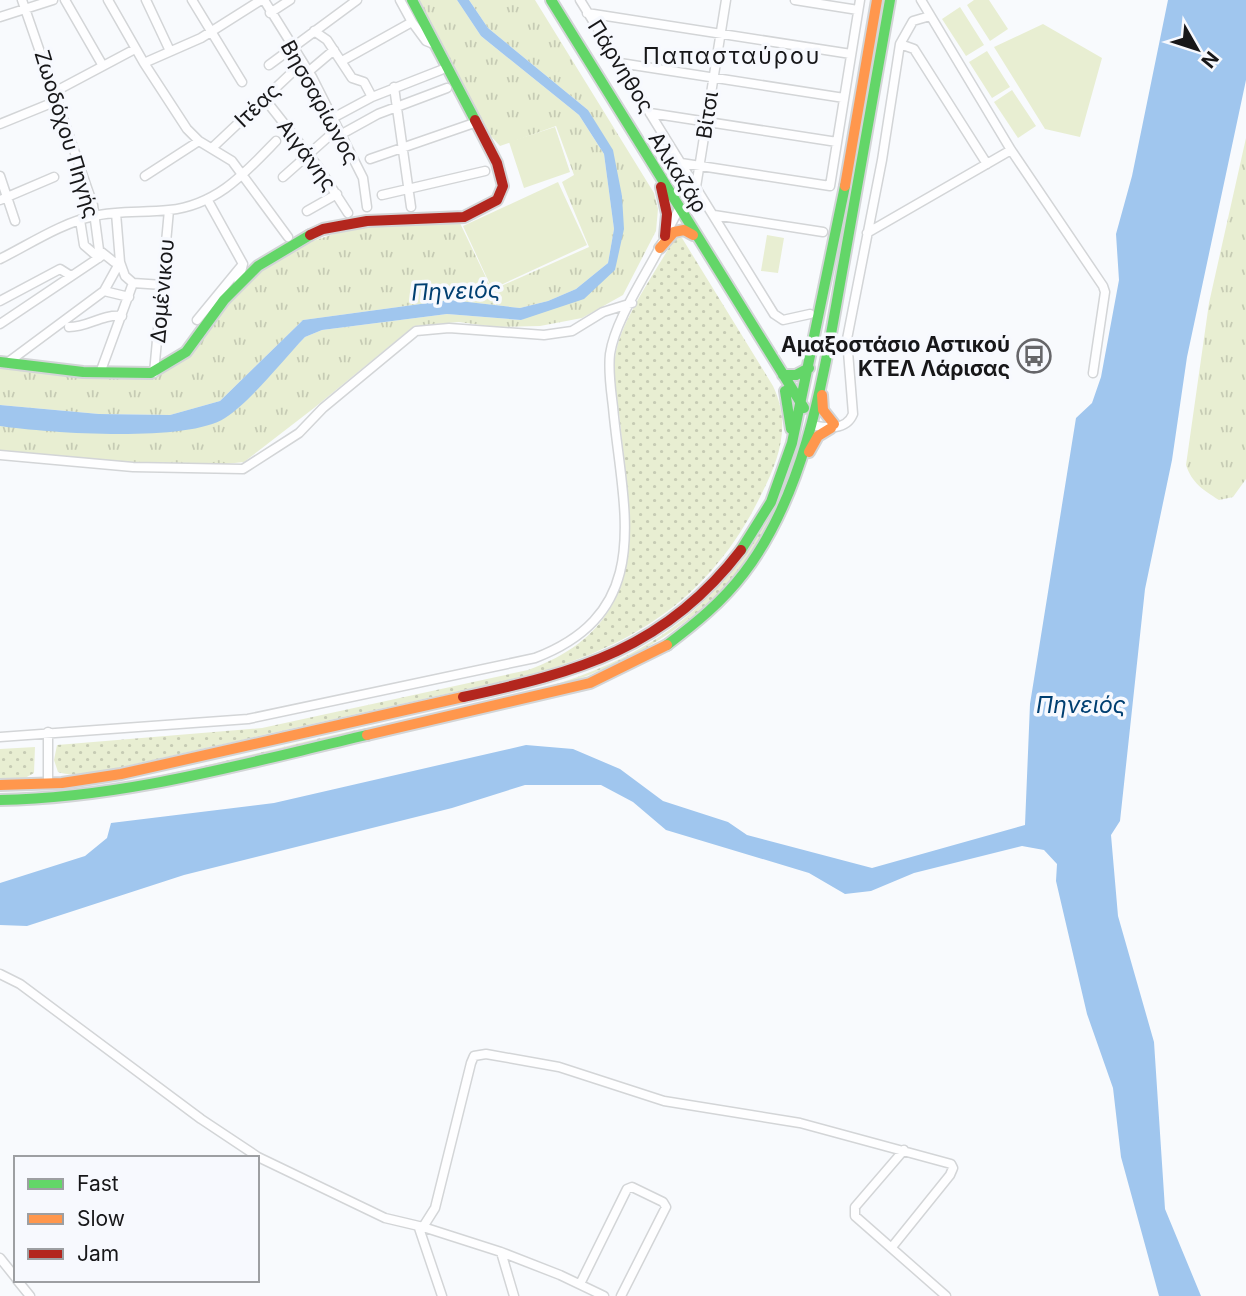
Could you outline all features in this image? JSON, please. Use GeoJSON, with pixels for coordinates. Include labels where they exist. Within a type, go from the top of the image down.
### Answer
{"type":"FeatureCollection","features":[{"type":"Feature","properties":{"kind":"main road"},"geometry":{"type":"LineString","coordinates":[[4,363],[100,373],[154,373],[186,352],[238,284],[265,261],[323,229],[389,218],[464,217],[500,197],[503,186],[497,163],[412,0]]}},
{"type":"Feature","properties":{"kind":"main road","name":"Αλκαζάρ"},"geometry":{"type":"LineString","coordinates":[[551,0],[660,181],[783,374],[800,409]]}},
{"type":"Feature","properties":{"kind":"main road"},"geometry":{"type":"LineString","coordinates":[[0,785],[48,784],[121,775],[516,686],[564,674],[597,661],[648,635],[676,617],[723,574],[769,505],[790,450],[833,250],[877,0]]}},
{"type":"Feature","properties":{"kind":"main road"},"geometry":{"type":"LineString","coordinates":[[0,800],[59,799],[130,789],[531,698],[597,680],[664,646],[720,600],[761,548],[779,517],[798,470],[812,422],[890,0]]}},
{"type":"Feature","properties":{"kind":"main road"},"geometry":{"type":"LineString","coordinates":[[660,181],[667,214],[665,236]]}},
{"type":"Feature","properties":{"kind":"main road"},"geometry":{"type":"LineString","coordinates":[[660,248],[671,233],[677,230],[686,231],[696,237]]}},
{"type":"Feature","properties":{"kind":"main road","name":"Αλκαζάρ"},"geometry":{"type":"LineString","coordinates":[[774,363],[785,391],[812,422]]}},
{"type":"Feature","properties":{"kind":"main road"},"geometry":{"type":"LineString","coordinates":[[783,374],[796,375],[809,368]]}},
{"type":"Feature","properties":{"kind":"main road"},"geometry":{"type":"LineString","coordinates":[[798,470],[818,436],[837,426],[823,410],[822,374]]}},
{"type":"Feature","properties":{"kind":"main road"},"geometry":{"type":"LineString","coordinates":[[785,391],[791,417],[790,450]]}},
{"type":"Feature","properties":{"kind":"street","name":"Ζωοδόχου Πηγής"},"geometry":{"type":"LineString","coordinates":[[22,0],[56,90],[95,216],[101,256]]}},
{"type":"Feature","properties":{"kind":"street"},"geometry":{"type":"LineString","coordinates":[[0,18],[53,0]]}},
{"type":"Feature","properties":{"kind":"street"},"geometry":{"type":"LineString","coordinates":[[65,0],[103,66]]}},
{"type":"Feature","properties":{"kind":"street"},"geometry":{"type":"LineString","coordinates":[[108,0],[135,49],[199,142],[226,156],[244,175],[288,237]]}},
{"type":"Feature","properties":{"kind":"street"},"geometry":{"type":"LineString","coordinates":[[146,0],[170,51]]}},
{"type":"Feature","properties":{"kind":"street"},"geometry":{"type":"LineString","coordinates":[[192,0],[242,82]]}},
{"type":"Feature","properties":{"kind":"street"},"geometry":{"type":"LineString","coordinates":[[144,63],[211,33],[262,0]]}},
{"type":"Feature","properties":{"kind":"street","name":"Βησσαρίωνος"},"geometry":{"type":"LineString","coordinates":[[262,0],[309,72],[363,178],[367,207]]}},
{"type":"Feature","properties":{"kind":"street"},"geometry":{"type":"LineString","coordinates":[[270,13],[290,0]]}},
{"type":"Feature","properties":{"kind":"street"},"geometry":{"type":"LineString","coordinates":[[269,65],[357,0]]}},
{"type":"Feature","properties":{"kind":"street"},"geometry":{"type":"LineString","coordinates":[[400,0],[412,23],[426,41],[436,45]]}},
{"type":"Feature","properties":{"kind":"street","name":"Πάρνηθος"},"geometry":{"type":"LineString","coordinates":[[580,0],[776,316],[787,320],[810,314]]}},
{"type":"Feature","properties":{"kind":"street","name":"Βίτσι"},"geometry":{"type":"LineString","coordinates":[[696,188],[726,0]]}},
{"type":"Feature","properties":{"kind":"street"},"geometry":{"type":"LineString","coordinates":[[795,0],[858,10]]}},
{"type":"Feature","properties":{"kind":"street"},"geometry":{"type":"LineString","coordinates":[[681,163],[830,186],[860,0]]}},
{"type":"Feature","properties":{"kind":"street"},"geometry":{"type":"LineString","coordinates":[[921,0],[1011,150],[1105,290],[1093,373]]}},
{"type":"Feature","properties":{"kind":"street"},"geometry":{"type":"LineString","coordinates":[[587,13],[851,54]]}},
{"type":"Feature","properties":{"kind":"street"},"geometry":{"type":"LineString","coordinates":[[812,422],[837,426],[852,419],[854,409],[847,339],[900,44],[913,22],[930,16]]}},
{"type":"Feature","properties":{"kind":"street"},"geometry":{"type":"LineString","coordinates":[[342,61],[412,23]]}},
{"type":"Feature","properties":{"kind":"street"},"geometry":{"type":"LineString","coordinates":[[314,31],[334,50],[352,78],[365,82],[372,97]]}},
{"type":"Feature","properties":{"kind":"street"},"geometry":{"type":"LineString","coordinates":[[900,44],[915,49],[987,164]]}},
{"type":"Feature","properties":{"kind":"street"},"geometry":{"type":"LineString","coordinates":[[56,90],[135,49]]}},
{"type":"Feature","properties":{"kind":"street"},"geometry":{"type":"LineString","coordinates":[[309,72],[334,50]]}},
{"type":"Feature","properties":{"kind":"street","name":"Ιτέας"},"geometry":{"type":"LineString","coordinates":[[212,148],[302,62]]}},
{"type":"Feature","properties":{"kind":"street"},"geometry":{"type":"LineString","coordinates":[[620,63],[844,98]]}},
{"type":"Feature","properties":{"kind":"street"},"geometry":{"type":"LineString","coordinates":[[331,119],[394,87],[440,70]]}},
{"type":"Feature","properties":{"kind":"street"},"geometry":{"type":"LineString","coordinates":[[394,87],[411,207]]}},
{"type":"Feature","properties":{"kind":"street"},"geometry":{"type":"LineString","coordinates":[[283,177],[308,153],[338,132],[447,88]]}},
{"type":"Feature","properties":{"kind":"street","name":"Αιγάνης"},"geometry":{"type":"LineString","coordinates":[[264,98],[308,153],[348,214]]}},
{"type":"Feature","properties":{"kind":"street"},"geometry":{"type":"LineString","coordinates":[[0,124],[59,100]]}},
{"type":"Feature","properties":{"kind":"street"},"geometry":{"type":"LineString","coordinates":[[650,113],[837,142]]}},
{"type":"Feature","properties":{"kind":"street"},"geometry":{"type":"LineString","coordinates":[[370,159],[477,122]]}},
{"type":"Feature","properties":{"kind":"street"},"geometry":{"type":"LineString","coordinates":[[0,259],[80,220],[116,213],[169,210],[207,199],[244,175],[276,141]]}},
{"type":"Feature","properties":{"kind":"street"},"geometry":{"type":"LineString","coordinates":[[145,176],[199,142]]}},
{"type":"Feature","properties":{"kind":"street"},"geometry":{"type":"LineString","coordinates":[[867,233],[1011,150]]}},
{"type":"Feature","properties":{"kind":"street"},"geometry":{"type":"LineString","coordinates":[[383,195],[485,171]]}},
{"type":"Feature","properties":{"kind":"street"},"geometry":{"type":"LineString","coordinates":[[0,176],[4,199],[15,221]]}},
{"type":"Feature","properties":{"kind":"street"},"geometry":{"type":"LineString","coordinates":[[4,199],[54,177]]}},
{"type":"Feature","properties":{"kind":"street"},"geometry":{"type":"LineString","coordinates":[[307,211],[337,194]]}},
{"type":"Feature","properties":{"kind":"street"},"geometry":{"type":"LineString","coordinates":[[207,199],[243,264],[238,284]]}},
{"type":"Feature","properties":{"kind":"street"},"geometry":{"type":"LineString","coordinates":[[0,737],[195,724],[256,717],[527,660],[544,655],[573,638],[594,620],[608,601],[621,572],[625,552],[626,526],[610,366],[614,341],[679,209]]}},
{"type":"Feature","properties":{"kind":"street","name":"Δομένικου"},"geometry":{"type":"LineString","coordinates":[[154,373],[169,210]]}},
{"type":"Feature","properties":{"kind":"street"},"geometry":{"type":"LineString","coordinates":[[116,213],[120,262],[125,276],[133,283],[163,285]]}},
{"type":"Feature","properties":{"kind":"street"},"geometry":{"type":"LineString","coordinates":[[714,215],[823,232]]}},
{"type":"Feature","properties":{"kind":"street"},"geometry":{"type":"LineString","coordinates":[[80,220],[84,245],[101,256],[120,262]]}},
{"type":"Feature","properties":{"kind":"street"},"geometry":{"type":"LineString","coordinates":[[0,324],[101,256]]}},
{"type":"Feature","properties":{"kind":"street"},"geometry":{"type":"LineString","coordinates":[[4,363],[104,291],[120,262]]}},
{"type":"Feature","properties":{"kind":"street"},"geometry":{"type":"LineString","coordinates":[[197,320],[243,264]]}},
{"type":"Feature","properties":{"kind":"street"},"geometry":{"type":"LineString","coordinates":[[0,301],[60,269],[71,276]]}},
{"type":"Feature","properties":{"kind":"street"},"geometry":{"type":"LineString","coordinates":[[100,373],[133,283]]}},
{"type":"Feature","properties":{"kind":"street"},"geometry":{"type":"LineString","coordinates":[[104,291],[129,297]]}},
{"type":"Feature","properties":{"kind":"street"},"geometry":{"type":"LineString","coordinates":[[0,455],[133,467],[243,469],[299,432],[323,408],[416,331],[449,328],[535,335],[558,334],[572,331],[603,312],[632,303]]}},
{"type":"Feature","properties":{"kind":"street"},"geometry":{"type":"LineString","coordinates":[[69,327],[86,326],[100,317],[122,316]]}},
{"type":"Feature","properties":{"kind":"street"},"geometry":{"type":"LineString","coordinates":[[48,732],[48,784]]}},
{"type":"Feature","properties":{"kind":"street"},"geometry":{"type":"LineString","coordinates":[[0,974],[20,984],[245,1150],[258,1156]]}},
{"type":"Feature","properties":{"kind":"street"},"geometry":{"type":"LineString","coordinates":[[421,1228],[434,1214],[471,1063],[478,1054],[559,1068],[664,1101],[800,1123],[951,1164],[953,1168],[892,1247]]}},
{"type":"Feature","properties":{"kind":"street"},"geometry":{"type":"LineString","coordinates":[[904,1150],[853,1212],[861,1223],[946,1296]]}},
{"type":"Feature","properties":{"kind":"street"},"geometry":{"type":"LineString","coordinates":[[259,1157],[331,1190],[367,1211],[501,1252],[604,1296]]}},
{"type":"Feature","properties":{"kind":"street"},"geometry":{"type":"LineString","coordinates":[[580,1284],[626,1189],[632,1187],[663,1202],[666,1207],[621,1296]]}},
{"type":"Feature","properties":{"kind":"street"},"geometry":{"type":"LineString","coordinates":[[421,1228],[442,1296]]}},
{"type":"Feature","properties":{"kind":"street"},"geometry":{"type":"LineString","coordinates":[[501,1252],[514,1296]]}},
{"type":"Feature","properties":{"kind":"street"},"geometry":{"type":"LineString","coordinates":[[0,1258],[14,1275]]}},
{"type":"Feature","properties":{"kind":"street"},"geometry":{"type":"LineString","coordinates":[[19,1282],[30,1296]]}},
{"type":"Feature","properties":{"kind":"green space"},"geometry":{"type":"Polygon","coordinates":[[[415,0],[457,0],[481,36],[579,115],[604,154],[614,229],[608,263],[576,289],[548,301],[520,308],[450,300],[303,320],[220,401],[170,415],[99,414],[0,405],[0,365],[20,370],[158,373],[187,355],[221,309],[253,278],[295,247],[355,227],[459,221],[492,290],[589,247],[562,182],[574,175],[556,126],[500,146],[488,133],[415,0]]]}},
{"type":"Feature","properties":{"kind":"green space"},"geometry":{"type":"Polygon","coordinates":[[[469,0],[535,0],[654,193],[658,209],[656,231],[623,295],[582,318],[540,326],[494,327],[459,322],[414,326],[244,462],[216,465],[135,463],[0,452],[0,426],[133,433],[189,429],[259,385],[305,337],[322,330],[447,314],[521,320],[615,270],[622,196],[588,110],[488,28],[469,0]]]}},
{"type":"Feature","properties":{"kind":"green space"},"geometry":{"type":"Polygon","coordinates":[[[974,0],[989,0],[1008,29],[990,41],[967,5],[974,0]]]}},
{"type":"Feature","properties":{"kind":"green space"},"geometry":{"type":"Polygon","coordinates":[[[960,7],[984,45],[966,56],[942,19],[960,7]]]}},
{"type":"Feature","properties":{"kind":"green space"},"geometry":{"type":"Polygon","coordinates":[[[1043,24],[1102,58],[1080,137],[1045,129],[994,47],[1043,24]]]}},
{"type":"Feature","properties":{"kind":"green space"},"geometry":{"type":"Polygon","coordinates":[[[987,51],[1010,87],[992,98],[969,62],[987,51]]]}},
{"type":"Feature","properties":{"kind":"green space"},"geometry":{"type":"Polygon","coordinates":[[[1012,90],[1036,126],[1018,138],[994,102],[1012,90]]]}},
{"type":"Feature","properties":{"kind":"green space"},"geometry":{"type":"Polygon","coordinates":[[[555,127],[570,172],[524,188],[509,142],[555,127]]]}},
{"type":"Feature","properties":{"kind":"green space"},"geometry":{"type":"Polygon","coordinates":[[[1246,138],[1246,479],[1233,497],[1219,500],[1199,486],[1186,465],[1209,303],[1246,138]]]}},
{"type":"Feature","properties":{"kind":"green space"},"geometry":{"type":"Polygon","coordinates":[[[558,182],[587,245],[492,289],[463,226],[558,182]]]}},
{"type":"Feature","properties":{"kind":"green space"},"geometry":{"type":"Polygon","coordinates":[[[767,235],[784,238],[778,273],[761,271],[767,235]]]}},
{"type":"Feature","properties":{"kind":"green space"},"geometry":{"type":"Polygon","coordinates":[[[678,236],[682,238],[773,386],[782,427],[774,466],[742,530],[694,589],[666,613],[635,633],[601,650],[525,676],[115,769],[77,774],[58,772],[54,760],[57,745],[262,728],[528,670],[568,651],[596,627],[615,600],[625,569],[628,535],[628,499],[615,358],[623,329],[639,297],[678,236]]]}},
{"type":"Feature","properties":{"kind":"green space"},"geometry":{"type":"Polygon","coordinates":[[[777,498],[780,499],[754,548],[730,580],[708,603],[684,623],[632,656],[574,681],[544,691],[170,776],[75,793],[0,797],[0,793],[87,788],[173,773],[343,733],[465,708],[586,674],[659,637],[696,608],[741,557],[777,498]]]}},
{"type":"Feature","properties":{"kind":"green space"},"geometry":{"type":"Polygon","coordinates":[[[35,747],[34,773],[25,778],[0,778],[0,749],[35,747]]]}},
{"type":"Feature","properties":{"kind":"water","name":"Πηνειός"},"geometry":{"type":"Polygon","coordinates":[[[457,0],[469,0],[488,28],[588,110],[613,150],[622,196],[624,229],[615,270],[584,299],[521,320],[447,314],[322,330],[305,337],[235,411],[206,426],[180,431],[116,434],[0,426],[0,405],[99,414],[170,415],[220,401],[303,320],[450,300],[520,308],[548,301],[576,289],[608,263],[614,229],[604,154],[579,115],[481,36],[457,0]]]}},
{"type":"Feature","properties":{"kind":"water","name":"Πηνειός"},"geometry":{"type":"Polygon","coordinates":[[[1168,0],[1246,0],[1246,80],[1187,357],[1172,460],[1145,589],[1120,821],[1111,835],[1118,916],[1154,1042],[1165,1209],[1201,1296],[1159,1296],[1121,1157],[1113,1088],[1087,1014],[1056,881],[1057,864],[1044,850],[1022,846],[914,873],[871,891],[845,894],[809,873],[666,830],[633,802],[601,785],[525,785],[452,808],[184,875],[27,926],[0,925],[0,883],[85,856],[107,838],[111,823],[274,803],[526,745],[573,749],[620,769],[663,801],[728,822],[747,835],[872,868],[1025,825],[1030,704],[1076,418],[1092,403],[1101,377],[1119,280],[1116,234],[1132,176],[1168,0]]]}},
{"type":"Feature","properties":{"kind":"traffic: fast"},"geometry":{"type":"LineString","coordinates":[[412,0],[475,120]]}},
{"type":"Feature","properties":{"kind":"traffic: fast"},"geometry":{"type":"LineString","coordinates":[[551,0],[804,408]]}},
{"type":"Feature","properties":{"kind":"traffic: fast"},"geometry":{"type":"LineString","coordinates":[[667,645],[708,612],[744,573],[785,502],[800,463],[812,423],[830,341],[890,0]]}},
{"type":"Feature","properties":{"kind":"traffic: fast"},"geometry":{"type":"LineString","coordinates":[[741,550],[771,502],[792,443],[845,186]]}},
{"type":"Feature","properties":{"kind":"traffic: fast"},"geometry":{"type":"LineString","coordinates":[[0,362],[83,372],[151,373],[186,352],[224,300],[258,266],[310,235]]}},
{"type":"Feature","properties":{"kind":"traffic: fast"},"geometry":{"type":"LineString","coordinates":[[783,375],[796,375],[809,368]]}},
{"type":"Feature","properties":{"kind":"traffic: fast"},"geometry":{"type":"LineString","coordinates":[[785,391],[791,429]]}},
{"type":"Feature","properties":{"kind":"traffic: fast"},"geometry":{"type":"LineString","coordinates":[[0,800],[47,798],[139,786],[367,735]]}},
{"type":"Feature","properties":{"kind":"traffic: slow"},"geometry":{"type":"LineString","coordinates":[[845,186],[877,0]]}},
{"type":"Feature","properties":{"kind":"traffic: slow"},"geometry":{"type":"LineString","coordinates":[[660,248],[674,232],[684,230],[693,235]]}},
{"type":"Feature","properties":{"kind":"traffic: slow"},"geometry":{"type":"LineString","coordinates":[[822,395],[823,410],[834,424]]}},
{"type":"Feature","properties":{"kind":"traffic: slow"},"geometry":{"type":"LineString","coordinates":[[809,452],[818,436],[831,428]]}},
{"type":"Feature","properties":{"kind":"traffic: slow"},"geometry":{"type":"LineString","coordinates":[[367,735],[590,683],[667,645]]}},
{"type":"Feature","properties":{"kind":"traffic: slow"},"geometry":{"type":"LineString","coordinates":[[0,785],[62,783],[121,774],[463,697]]}},
{"type":"Feature","properties":{"kind":"traffic: jam"},"geometry":{"type":"LineString","coordinates":[[310,235],[323,229],[367,221],[464,217],[497,200],[503,186],[497,163],[475,120]]}},
{"type":"Feature","properties":{"kind":"traffic: jam"},"geometry":{"type":"LineString","coordinates":[[661,187],[667,214],[665,236]]}},
{"type":"Feature","properties":{"kind":"traffic: jam"},"geometry":{"type":"LineString","coordinates":[[463,697],[581,666],[617,651],[682,611],[712,584],[741,550]]}},
{"type":"Feature","properties":{"kind":"place","name":"Αμαξοστάσιο Αστικού ΚΤΕΛ Λάρισας"},"geometry":{"type":"Point","coordinates":[1034,356]}},
{"type":"Feature","properties":{"kind":"district","name":"Παπασταύρου"},"geometry":{"type":"Point","coordinates":[732,56]}}]}
